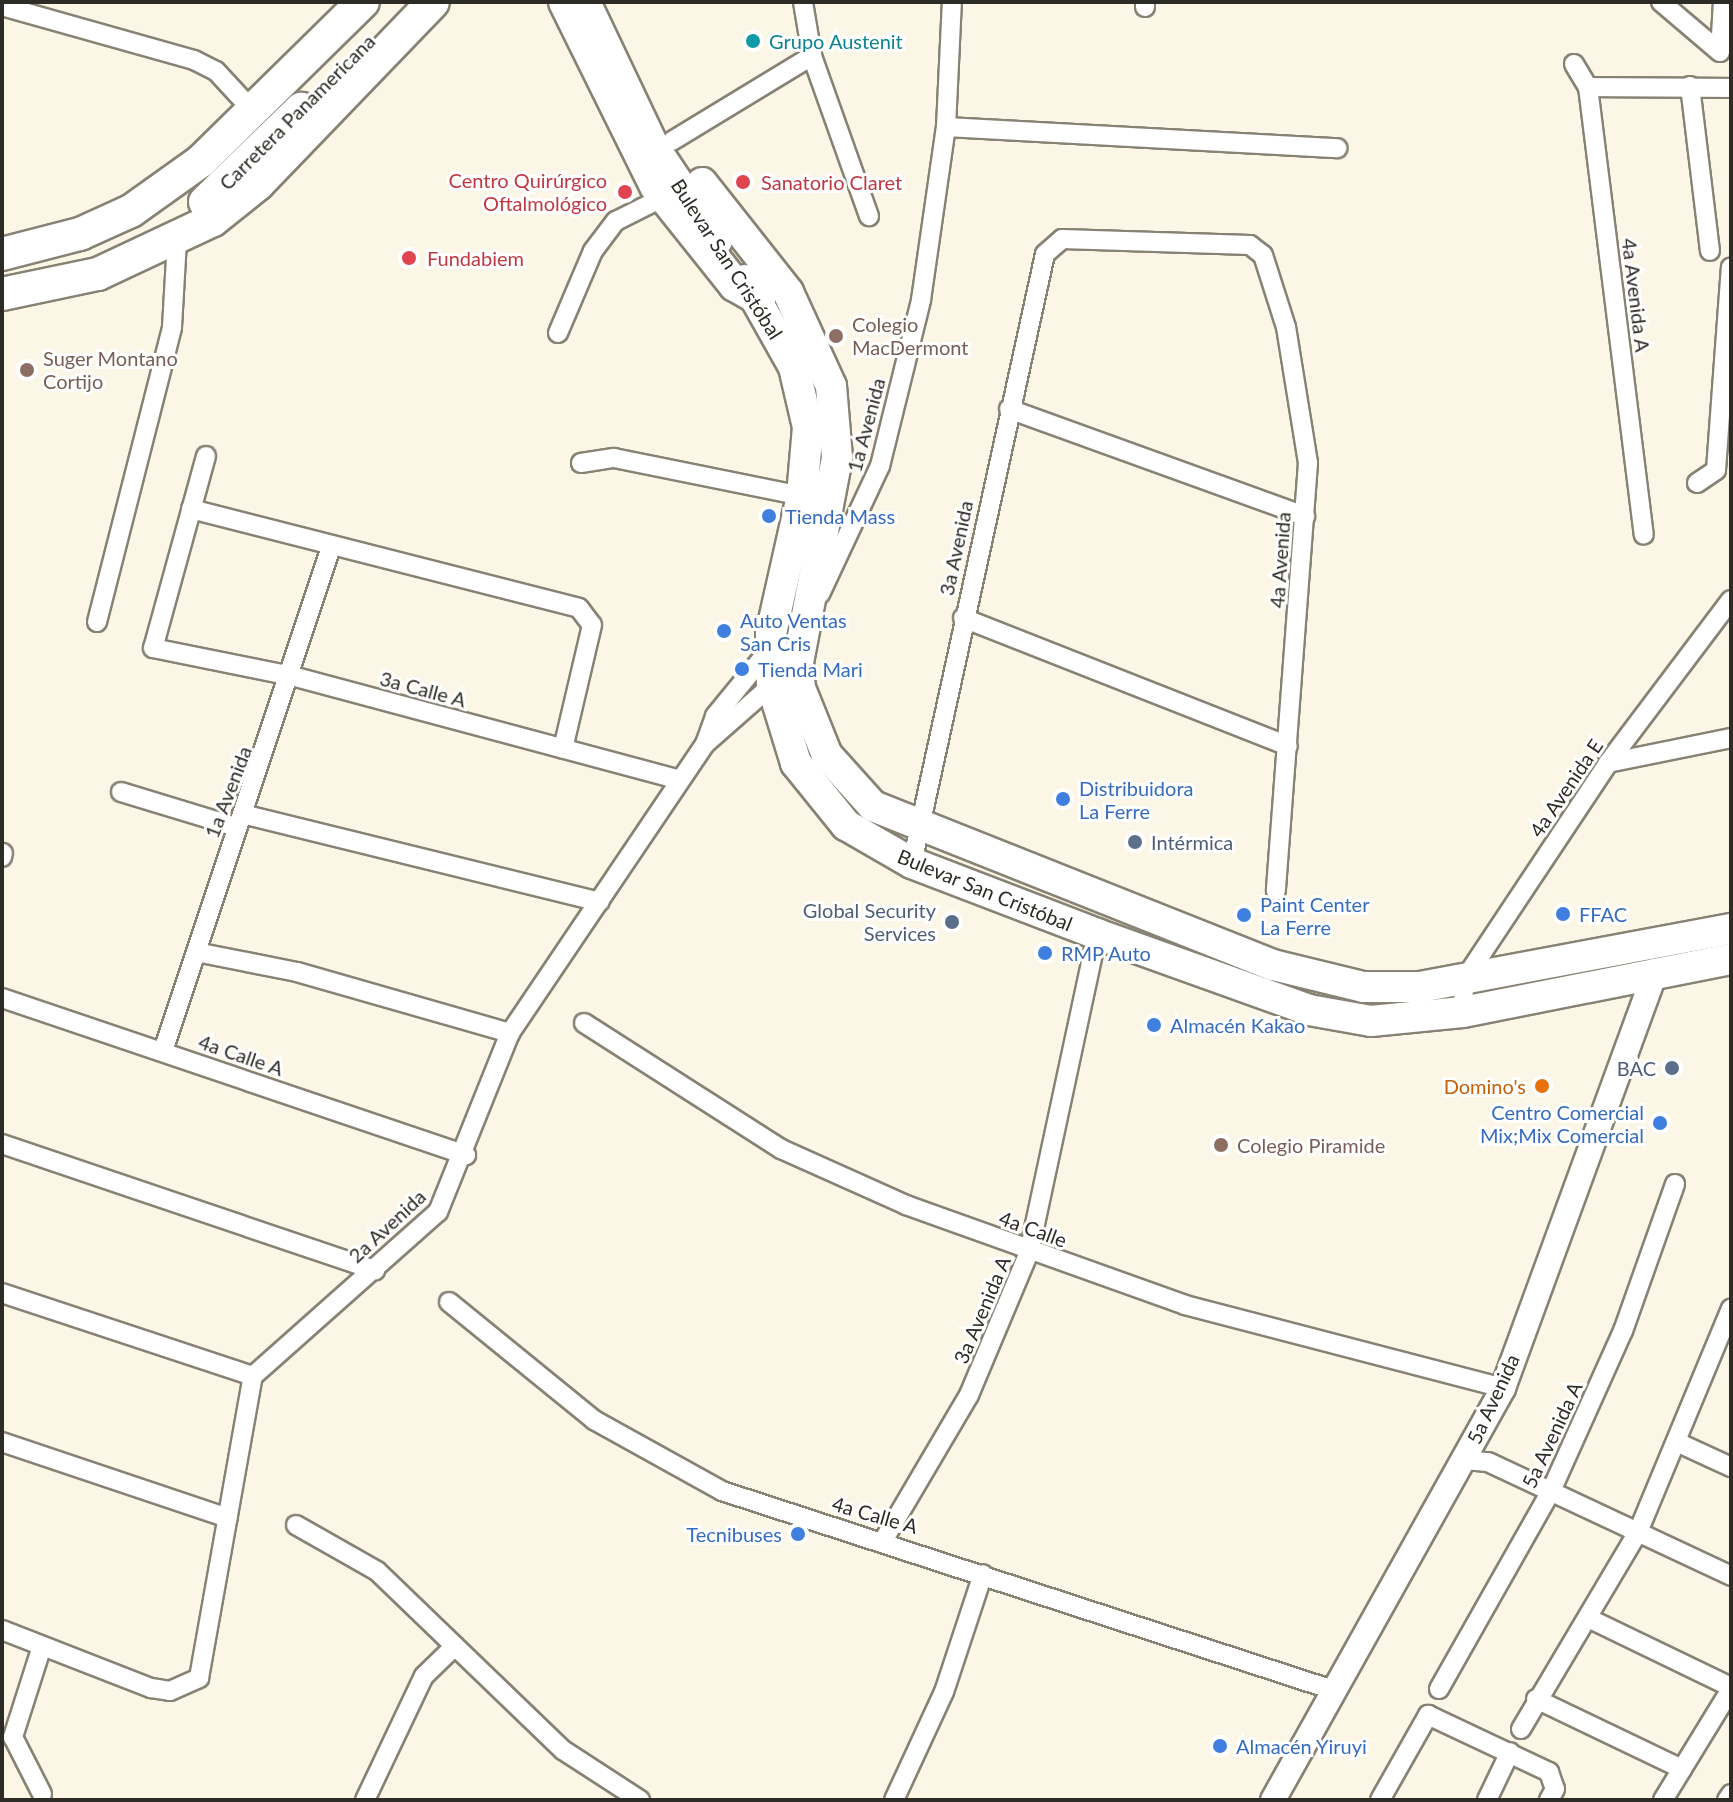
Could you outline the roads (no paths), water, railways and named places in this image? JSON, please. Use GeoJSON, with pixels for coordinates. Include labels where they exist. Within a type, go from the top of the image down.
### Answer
{"type":"FeatureCollection","features":[{"type":"Feature","properties":{"kind":"highway","name":"Carretera Panamericana"},"geometry":{"type":"LineString","coordinates":[[2,254],[80,234],[131,211],[254,112],[363,2]]}},
{"type":"Feature","properties":{"kind":"highway"},"geometry":{"type":"LineString","coordinates":[[131,211],[184,193],[218,166],[388,2]]}},
{"type":"Feature","properties":{"kind":"highway","name":"Carretera Panamericana"},"geometry":{"type":"LineString","coordinates":[[2,280],[94,259],[210,199],[408,2]]}},
{"type":"Feature","properties":{"kind":"highway"},"geometry":{"type":"LineString","coordinates":[[2,294],[98,274],[177,239],[258,184],[433,2]]}},
{"type":"Feature","properties":{"kind":"highway"},"geometry":{"type":"LineString","coordinates":[[565,2],[664,197],[735,285],[759,299]]}},
{"type":"Feature","properties":{"kind":"main road","name":"Bulevar San Cristóbal"},"geometry":{"type":"LineString","coordinates":[[585,2],[654,147],[759,299],[803,391],[808,458],[769,650],[772,685],[796,763],[817,797],[846,825],[912,863],[1097,934],[1309,1010],[1371,1021],[1463,1012],[1656,971],[1731,959]]}},
{"type":"Feature","properties":{"kind":"main road","name":"Bulevar San Cristóbal"},"geometry":{"type":"LineString","coordinates":[[605,2],[672,141],[788,292],[831,386],[837,458],[798,662],[813,730],[873,806],[920,830],[1319,980],[1420,987],[1731,929]]}},
{"type":"Feature","properties":{"kind":"main road"},"geometry":{"type":"LineString","coordinates":[[1656,971],[1667,954],[1731,942]]}},
{"type":"Feature","properties":{"kind":"street"},"geometry":{"type":"LineString","coordinates":[[803,2],[812,56],[869,216]]}},
{"type":"Feature","properties":{"kind":"street","name":"1a Avenida"},"geometry":{"type":"LineString","coordinates":[[808,605],[863,514],[880,466],[921,300],[946,127],[952,2]]}},
{"type":"Feature","properties":{"kind":"street"},"geometry":{"type":"LineString","coordinates":[[1661,2],[1720,52],[1723,2]]}},
{"type":"Feature","properties":{"kind":"street"},"geometry":{"type":"LineString","coordinates":[[2,6],[194,60],[216,71],[254,112]]}},
{"type":"Feature","properties":{"kind":"street"},"geometry":{"type":"LineString","coordinates":[[672,141],[812,56]]}},
{"type":"Feature","properties":{"kind":"street","name":"4a Avenida A"},"geometry":{"type":"LineString","coordinates":[[1574,64],[1588,87],[1644,535]]}},
{"type":"Feature","properties":{"kind":"street"},"geometry":{"type":"LineString","coordinates":[[1690,86],[1710,251]]}},
{"type":"Feature","properties":{"kind":"street"},"geometry":{"type":"LineString","coordinates":[[1588,87],[1731,88]]}},
{"type":"Feature","properties":{"kind":"street"},"geometry":{"type":"LineString","coordinates":[[946,127],[1337,148]]}},
{"type":"Feature","properties":{"kind":"street"},"geometry":{"type":"LineString","coordinates":[[558,333],[593,251],[616,221],[664,197]]}},
{"type":"Feature","properties":{"kind":"street"},"geometry":{"type":"LineString","coordinates":[[97,622],[172,327],[177,239]]}},
{"type":"Feature","properties":{"kind":"street","name":"4a Avenida"},"geometry":{"type":"LineString","coordinates":[[1050,245],[1062,239],[1250,245],[1263,255],[1286,327],[1308,463],[1276,891]]}},
{"type":"Feature","properties":{"kind":"street","name":"3a Avenida"},"geometry":{"type":"LineString","coordinates":[[912,863],[1009,409],[1050,245]]}},
{"type":"Feature","properties":{"kind":"street"},"geometry":{"type":"LineString","coordinates":[[1697,483],[1716,470],[1731,268]]}},
{"type":"Feature","properties":{"kind":"street"},"geometry":{"type":"LineString","coordinates":[[1009,409],[1305,516]]}},
{"type":"Feature","properties":{"kind":"street"},"geometry":{"type":"LineString","coordinates":[[206,456],[191,509],[589,615],[563,749]]}},
{"type":"Feature","properties":{"kind":"street"},"geometry":{"type":"LineString","coordinates":[[581,463],[614,458],[802,496]]}},
{"type":"Feature","properties":{"kind":"street","name":"3a Calle A"},"geometry":{"type":"LineString","coordinates":[[191,509],[153,648],[292,676],[679,780]]}},
{"type":"Feature","properties":{"kind":"street","name":"1a Avenida"},"geometry":{"type":"LineString","coordinates":[[163,1051],[292,676],[331,547]]}},
{"type":"Feature","properties":{"kind":"street","name":"4a Avenida E"},"geometry":{"type":"LineString","coordinates":[[1464,980],[1608,763],[1731,600]]}},
{"type":"Feature","properties":{"kind":"street"},"geometry":{"type":"LineString","coordinates":[[963,618],[1288,746]]}},
{"type":"Feature","properties":{"kind":"street","name":"2a Avenida"},"geometry":{"type":"LineString","coordinates":[[705,744],[715,716],[769,650]]}},
{"type":"Feature","properties":{"kind":"street","name":"2a Avenida"},"geometry":{"type":"LineString","coordinates":[[253,1376],[438,1212],[466,1155],[510,1033],[705,744],[772,685]]}},
{"type":"Feature","properties":{"kind":"street"},"geometry":{"type":"LineString","coordinates":[[1608,763],[1731,738]]}},
{"type":"Feature","properties":{"kind":"street"},"geometry":{"type":"LineString","coordinates":[[121,792],[599,902]]}},
{"type":"Feature","properties":{"kind":"street","name":"3a Avenida A"},"geometry":{"type":"LineString","coordinates":[[883,1541],[969,1395],[1029,1252],[1097,934]]}},
{"type":"Feature","properties":{"kind":"street"},"geometry":{"type":"LineString","coordinates":[[196,952],[395,997],[510,1033]]}},
{"type":"Feature","properties":{"kind":"street","name":"5a Avenida"},"geometry":{"type":"LineString","coordinates":[[1273,1800],[1330,1689],[1503,1388],[1656,971]]}},
{"type":"Feature","properties":{"kind":"street"},"geometry":{"type":"LineString","coordinates":[[1463,1012],[1464,980]]}},
{"type":"Feature","properties":{"kind":"street","name":"4a Calle A"},"geometry":{"type":"LineString","coordinates":[[2,998],[466,1155]]}},
{"type":"Feature","properties":{"kind":"street","name":"4a Calle"},"geometry":{"type":"LineString","coordinates":[[584,1023],[781,1149],[1029,1252],[1263,1329],[1503,1388]]}},
{"type":"Feature","properties":{"kind":"street"},"geometry":{"type":"LineString","coordinates":[[2,1144],[375,1270]]}},
{"type":"Feature","properties":{"kind":"street","name":"5a Avenida A"},"geometry":{"type":"LineString","coordinates":[[1439,1689],[1551,1491],[1623,1331],[1675,1184]]}},
{"type":"Feature","properties":{"kind":"street"},"geometry":{"type":"LineString","coordinates":[[2,1293],[253,1376],[207,1665],[187,1688],[170,1691],[2,1630]]}},
{"type":"Feature","properties":{"kind":"street","name":"4a Calle A"},"geometry":{"type":"LineString","coordinates":[[449,1302],[521,1365],[639,1448],[722,1491],[1330,1689]]}},
{"type":"Feature","properties":{"kind":"street"},"geometry":{"type":"LineString","coordinates":[[1521,1729],[1536,1699],[1638,1532],[1681,1444],[1731,1309]]}},
{"type":"Feature","properties":{"kind":"street"},"geometry":{"type":"LineString","coordinates":[[2,1442],[228,1518]]}},
{"type":"Feature","properties":{"kind":"street"},"geometry":{"type":"LineString","coordinates":[[1681,1444],[1731,1467]]}},
{"type":"Feature","properties":{"kind":"street"},"geometry":{"type":"LineString","coordinates":[[1464,1460],[1488,1462],[1731,1576]]}},
{"type":"Feature","properties":{"kind":"street"},"geometry":{"type":"LineString","coordinates":[[296,1525],[377,1571],[563,1750],[640,1800]]}},
{"type":"Feature","properties":{"kind":"street"},"geometry":{"type":"LineString","coordinates":[[894,1800],[944,1692],[983,1574]]}},
{"type":"Feature","properties":{"kind":"street"},"geometry":{"type":"LineString","coordinates":[[1588,1618],[1731,1688],[1663,1800]]}},
{"type":"Feature","properties":{"kind":"street"},"geometry":{"type":"LineString","coordinates":[[42,1646],[13,1737],[42,1794]]}},
{"type":"Feature","properties":{"kind":"street"},"geometry":{"type":"LineString","coordinates":[[365,1800],[424,1676],[455,1646]]}},
{"type":"Feature","properties":{"kind":"street"},"geometry":{"type":"LineString","coordinates":[[1536,1699],[1682,1769]]}},
{"type":"Feature","properties":{"kind":"street"},"geometry":{"type":"LineString","coordinates":[[1380,1800],[1428,1715],[1510,1752],[1554,1778],[1549,1800]]}},
{"type":"Feature","properties":{"kind":"street"},"geometry":{"type":"LineString","coordinates":[[1487,1800],[1510,1752]]}},
{"type":"Feature","properties":{"kind":"street"},"geometry":{"type":"LineString","coordinates":[[1727,1800],[1731,1794]]}},
{"type":"Feature","properties":{"kind":"place","name":"Grupo Austenit"},"geometry":{"type":"Point","coordinates":[753,41]}},
{"type":"Feature","properties":{"kind":"place","name":"Sanatorio Claret"},"geometry":{"type":"Point","coordinates":[743,182]}},
{"type":"Feature","properties":{"kind":"place","name":"Centro Quirúrgico Oftalmológico"},"geometry":{"type":"Point","coordinates":[625,192]}},
{"type":"Feature","properties":{"kind":"place","name":"Fundabiem"},"geometry":{"type":"Point","coordinates":[409,258]}},
{"type":"Feature","properties":{"kind":"place","name":"Colegio MacDermont"},"geometry":{"type":"Point","coordinates":[836,336]}},
{"type":"Feature","properties":{"kind":"place","name":"Suger Montano Cortijo"},"geometry":{"type":"Point","coordinates":[27,370]}},
{"type":"Feature","properties":{"kind":"place","name":"Tienda Mass"},"geometry":{"type":"Point","coordinates":[769,516]}},
{"type":"Feature","properties":{"kind":"place","name":"Auto Ventas San Cris"},"geometry":{"type":"Point","coordinates":[724,631]}},
{"type":"Feature","properties":{"kind":"place","name":"Tienda Mari"},"geometry":{"type":"Point","coordinates":[742,669]}},
{"type":"Feature","properties":{"kind":"place","name":"Distribuidora La Ferre"},"geometry":{"type":"Point","coordinates":[1063,799]}},
{"type":"Feature","properties":{"kind":"place","name":"Intérmica"},"geometry":{"type":"Point","coordinates":[1135,842]}},
{"type":"Feature","properties":{"kind":"place","name":"FFAC"},"geometry":{"type":"Point","coordinates":[1563,914]}},
{"type":"Feature","properties":{"kind":"place","name":"Paint Center La Ferre"},"geometry":{"type":"Point","coordinates":[1244,915]}},
{"type":"Feature","properties":{"kind":"place","name":"Global Security Services"},"geometry":{"type":"Point","coordinates":[952,922]}},
{"type":"Feature","properties":{"kind":"place","name":"RMP Auto"},"geometry":{"type":"Point","coordinates":[1045,953]}},
{"type":"Feature","properties":{"kind":"place","name":"Almacén Kakao"},"geometry":{"type":"Point","coordinates":[1154,1025]}},
{"type":"Feature","properties":{"kind":"place","name":"BAC"},"geometry":{"type":"Point","coordinates":[1672,1068]}},
{"type":"Feature","properties":{"kind":"place","name":"Domino's"},"geometry":{"type":"Point","coordinates":[1542,1086]}},
{"type":"Feature","properties":{"kind":"place","name":"Centro Comercial Mix;Mix Comercial"},"geometry":{"type":"Point","coordinates":[1660,1123]}},
{"type":"Feature","properties":{"kind":"place","name":"Colegio Piramide"},"geometry":{"type":"Point","coordinates":[1221,1145]}},
{"type":"Feature","properties":{"kind":"place","name":"Tecnibuses"},"geometry":{"type":"Point","coordinates":[798,1534]}},
{"type":"Feature","properties":{"kind":"place","name":"Almacén Yiruyi"},"geometry":{"type":"Point","coordinates":[1220,1746]}}]}
